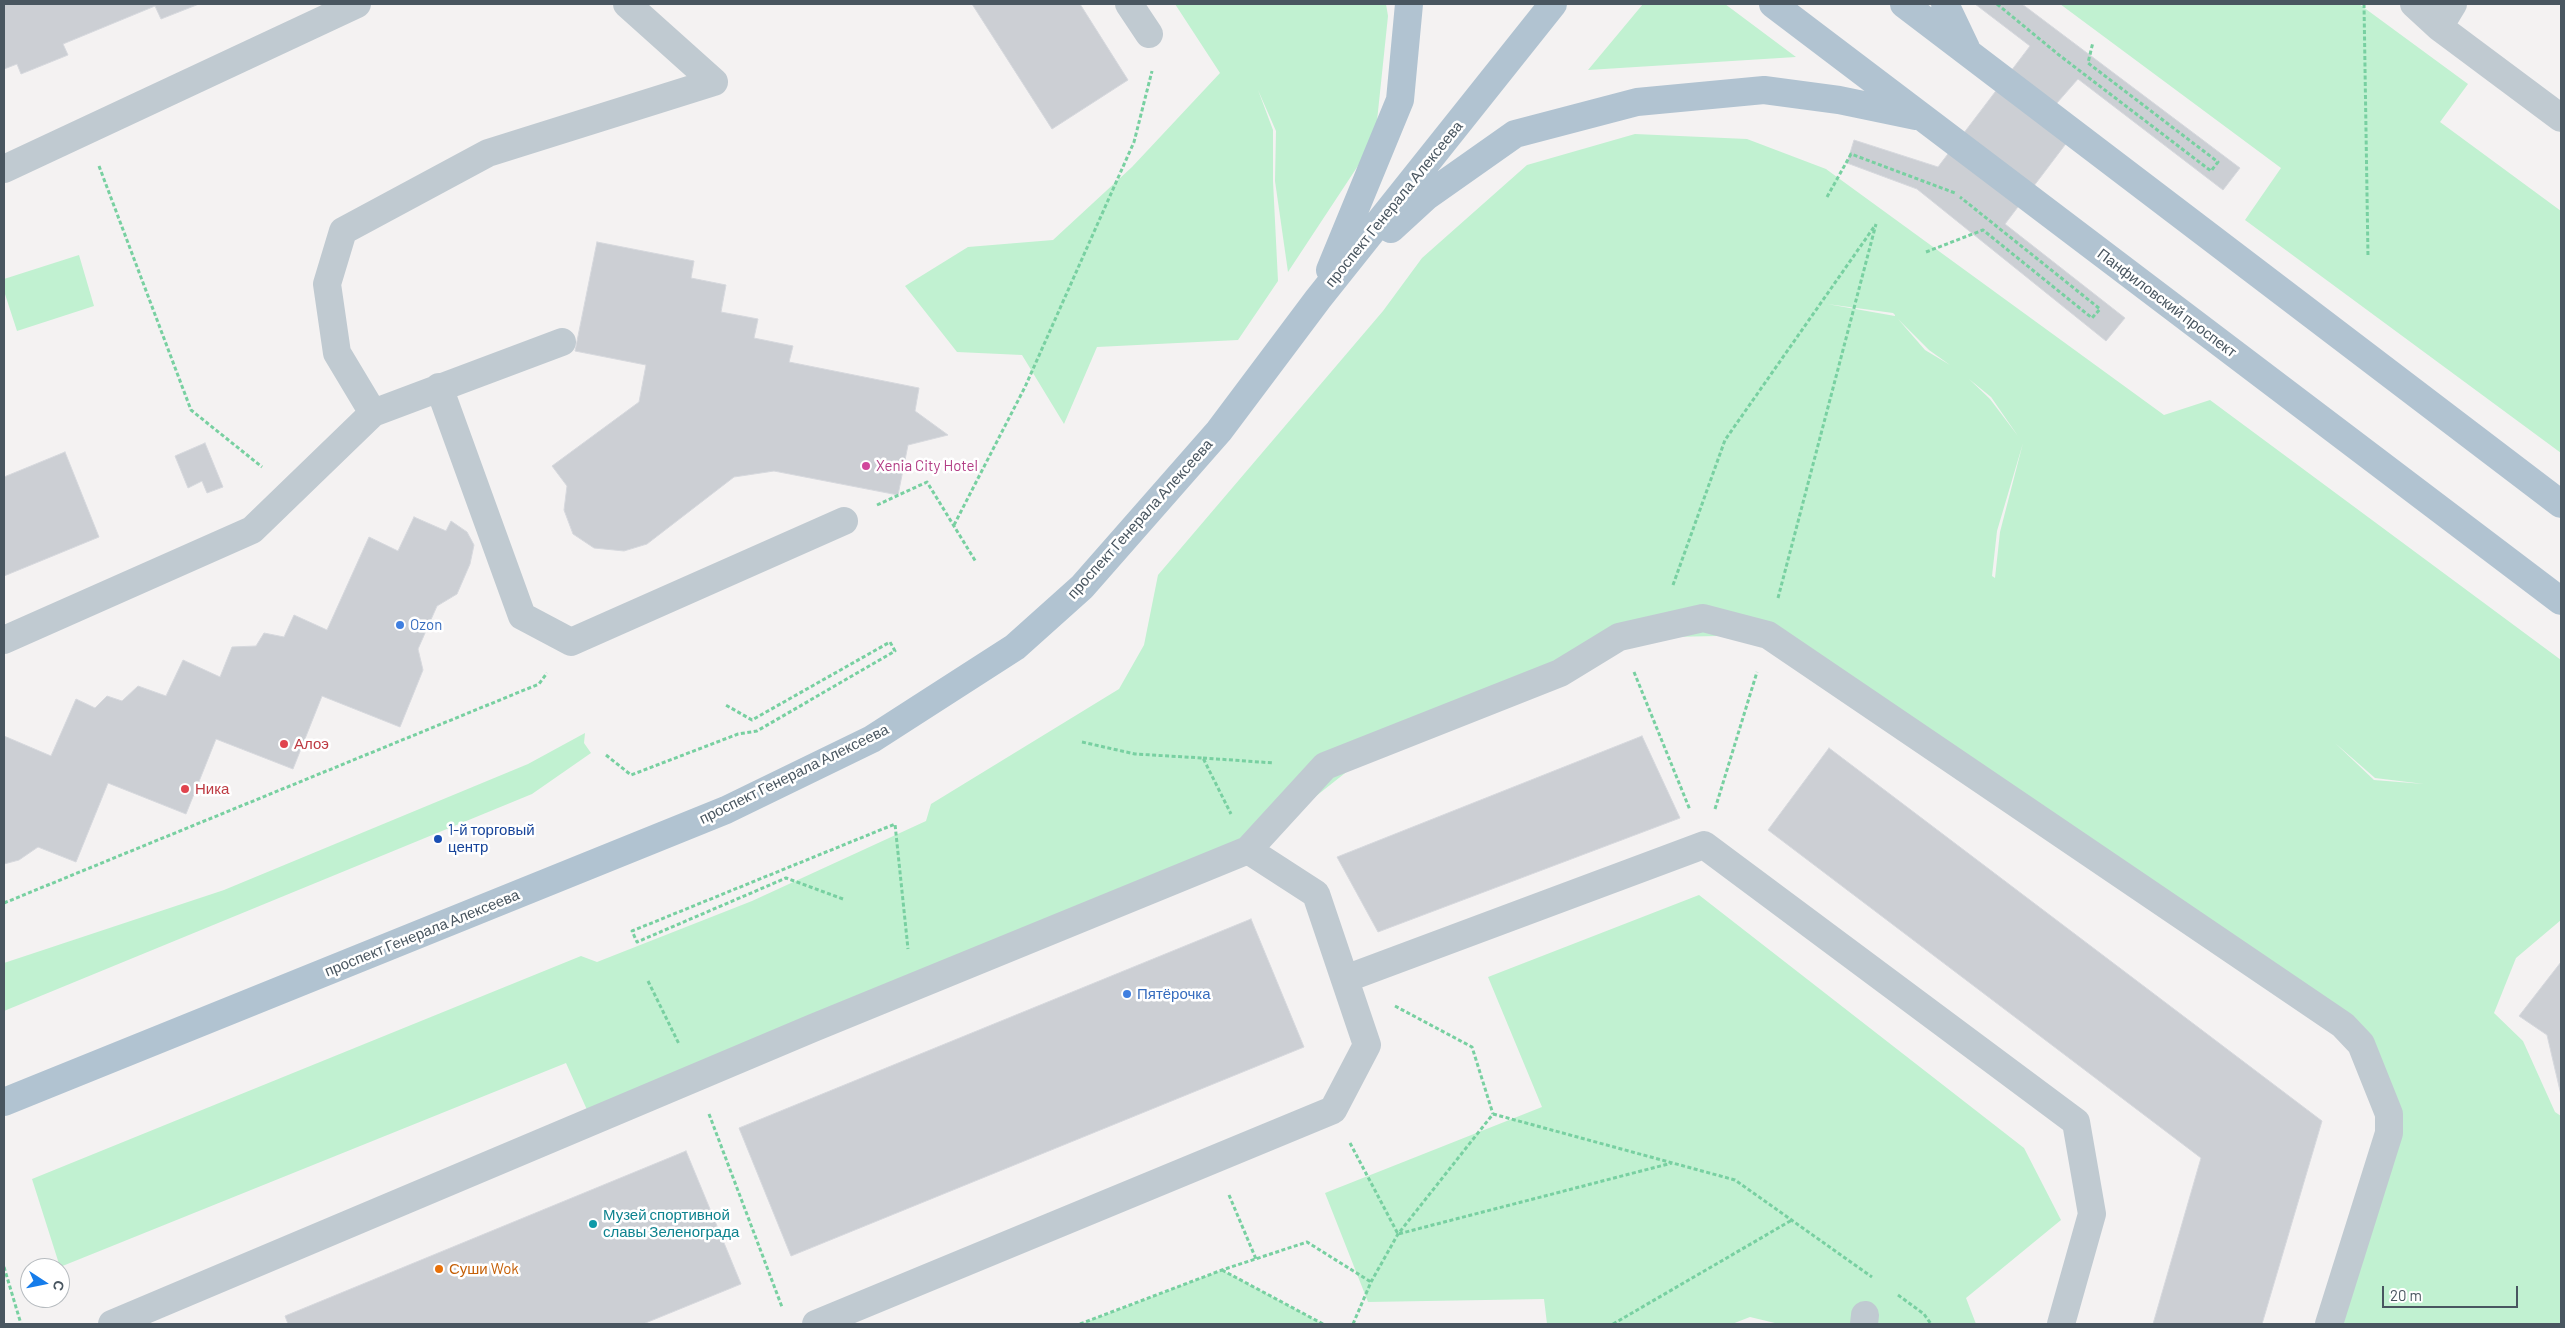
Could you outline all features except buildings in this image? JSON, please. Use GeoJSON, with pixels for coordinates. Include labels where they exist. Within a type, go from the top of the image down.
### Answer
{"type":"FeatureCollection","features":[{"type":"Feature","properties":{"kind":"main road"},"geometry":{"type":"LineString","coordinates":[[1318,299],[1400,100],[1409,4]]}},
{"type":"Feature","properties":{"kind":"main road","name":"проспект Генерала Алексеева"},"geometry":{"type":"LineString","coordinates":[[4,1102],[726,810],[872,739],[1015,648],[1082,588],[1219,431],[1318,299],[1553,4]]}},
{"type":"Feature","properties":{"kind":"main road","name":"Панфиловский проспект"},"geometry":{"type":"LineString","coordinates":[[1773,4],[2561,601]]}},
{"type":"Feature","properties":{"kind":"main road"},"geometry":{"type":"LineString","coordinates":[[1904,4],[2561,504]]}},
{"type":"Feature","properties":{"kind":"main road"},"geometry":{"type":"LineString","coordinates":[[1945,4],[1968,52]]}},
{"type":"Feature","properties":{"kind":"main road"},"geometry":{"type":"LineString","coordinates":[[1318,299],[1427,196],[1515,134],[1637,102],[1764,90],[1839,100],[1924,118]]}},
{"type":"Feature","properties":{"kind":"lane"},"geometry":{"type":"LineString","coordinates":[[4,168],[358,4]]}},
{"type":"Feature","properties":{"kind":"lane"},"geometry":{"type":"LineString","coordinates":[[373,413],[337,353],[327,284],[343,231],[488,153],[714,82],[628,4]]}},
{"type":"Feature","properties":{"kind":"lane"},"geometry":{"type":"LineString","coordinates":[[1129,4],[1149,34]]}},
{"type":"Feature","properties":{"kind":"lane"},"geometry":{"type":"LineString","coordinates":[[2414,4],[2439,27],[2561,118]]}},
{"type":"Feature","properties":{"kind":"lane"},"geometry":{"type":"LineString","coordinates":[[2439,27],[2453,4]]}},
{"type":"Feature","properties":{"kind":"lane"},"geometry":{"type":"LineString","coordinates":[[4,640],[252,530],[373,413],[562,342]]}},
{"type":"Feature","properties":{"kind":"lane"},"geometry":{"type":"LineString","coordinates":[[439,387],[522,616],[571,642],[844,521]]}},
{"type":"Feature","properties":{"kind":"lane"},"geometry":{"type":"LineString","coordinates":[[112,1324],[695,1078],[1248,850],[1325,766],[1560,673],[1619,638],[1704,618],[1768,635],[2343,1025],[2361,1044],[2389,1114],[2389,1133],[2329,1324]]}},
{"type":"Feature","properties":{"kind":"lane"},"geometry":{"type":"LineString","coordinates":[[1345,979],[1704,846],[2076,1122],[2092,1214],[2061,1324]]}},
{"type":"Feature","properties":{"kind":"lane"},"geometry":{"type":"LineString","coordinates":[[816,1324],[1333,1110],[1366,1045],[1345,979],[1316,894],[1248,850]]}},
{"type":"Feature","properties":{"kind":"path"},"geometry":{"type":"LineString","coordinates":[[1996,4],[2059,55],[2211,171],[2218,162],[2088,63],[2093,42]]}},
{"type":"Feature","properties":{"kind":"path"},"geometry":{"type":"LineString","coordinates":[[2364,4],[2368,257]]}},
{"type":"Feature","properties":{"kind":"path"},"geometry":{"type":"LineString","coordinates":[[954,525],[1025,386],[1134,142],[1154,63],[1149,34]]}},
{"type":"Feature","properties":{"kind":"path"},"geometry":{"type":"LineString","coordinates":[[85,131],[191,410],[292,491]]}},
{"type":"Feature","properties":{"kind":"path"},"geometry":{"type":"LineString","coordinates":[[1827,198],[1852,154],[1954,192],[2100,309],[2092,318],[1983,230],[1926,252]]}},
{"type":"Feature","properties":{"kind":"path"},"geometry":{"type":"LineString","coordinates":[[1656,629],[1725,440],[1876,224],[1768,635],[1704,846]]}},
{"type":"Feature","properties":{"kind":"path"},"geometry":{"type":"LineString","coordinates":[[844,521],[927,482],[976,562]]}},
{"type":"Feature","properties":{"kind":"path"},"geometry":{"type":"LineString","coordinates":[[1619,638],[1704,846]]}},
{"type":"Feature","properties":{"kind":"path"},"geometry":{"type":"LineString","coordinates":[[4,903],[539,684],[571,642]]}},
{"type":"Feature","properties":{"kind":"path"},"geometry":{"type":"LineString","coordinates":[[606,755],[631,775],[738,734],[757,731],[895,651],[890,642],[752,720],[724,704]]}},
{"type":"Feature","properties":{"kind":"path"},"geometry":{"type":"LineString","coordinates":[[1082,742],[1135,754],[1325,766]]}},
{"type":"Feature","properties":{"kind":"path"},"geometry":{"type":"LineString","coordinates":[[1203,758],[1248,850]]}},
{"type":"Feature","properties":{"kind":"path"},"geometry":{"type":"LineString","coordinates":[[843,899],[786,878],[636,942],[632,931],[895,824],[901,874]]}},
{"type":"Feature","properties":{"kind":"path"},"geometry":{"type":"LineString","coordinates":[[1345,979],[1472,1047],[1493,1114]]}},
{"type":"Feature","properties":{"kind":"path"},"geometry":{"type":"LineString","coordinates":[[648,981],[695,1078],[784,1315]]}},
{"type":"Feature","properties":{"kind":"path"},"geometry":{"type":"LineString","coordinates":[[1333,1110],[1398,1234]]}},
{"type":"Feature","properties":{"kind":"path"},"geometry":{"type":"LineString","coordinates":[[1493,1114],[1734,1180],[1877,1281]]}},
{"type":"Feature","properties":{"kind":"path"},"geometry":{"type":"LineString","coordinates":[[1353,1324],[1371,1282],[1398,1234],[1493,1114]]}},
{"type":"Feature","properties":{"kind":"path"},"geometry":{"type":"LineString","coordinates":[[1214,1159],[1256,1259]]}},
{"type":"Feature","properties":{"kind":"path"},"geometry":{"type":"LineString","coordinates":[[1398,1234],[1673,1163]]}},
{"type":"Feature","properties":{"kind":"path"},"geometry":{"type":"LineString","coordinates":[[1613,1324],[1792,1220]]}},
{"type":"Feature","properties":{"kind":"path"},"geometry":{"type":"LineString","coordinates":[[1080,1324],[1222,1270],[1306,1242],[1371,1282]]}},
{"type":"Feature","properties":{"kind":"path"},"geometry":{"type":"LineString","coordinates":[[4,1267],[21,1324]]}},
{"type":"Feature","properties":{"kind":"path"},"geometry":{"type":"LineString","coordinates":[[1222,1270],[1322,1324]]}},
{"type":"Feature","properties":{"kind":"path"},"geometry":{"type":"LineString","coordinates":[[1893,1292],[1924,1314],[1932,1324]]}},
{"type":"Feature","properties":{"kind":"green space"},"geometry":{"type":"Polygon","coordinates":[[[1175,4],[1386,4],[1388,16],[1375,140],[1288,272],[1275,181],[1276,131],[1258,90],[1273,130],[1273,181],[1278,281],[1238,340],[1097,347],[1064,424],[1022,355],[957,352],[905,286],[968,247],[1053,240],[1132,167],[1220,73],[1175,4]]]}},
{"type":"Feature","properties":{"kind":"green space"},"geometry":{"type":"Polygon","coordinates":[[[1643,4],[1725,4],[1796,57],[1588,70],[1643,4]]]}},
{"type":"Feature","properties":{"kind":"green space"},"geometry":{"type":"Polygon","coordinates":[[[2060,4],[2359,4],[2468,84],[2440,122],[2561,211],[2561,453],[2245,220],[2281,168],[2060,4]]]}},
{"type":"Feature","properties":{"kind":"green space"},"geometry":{"type":"Polygon","coordinates":[[[1635,134],[1747,139],[1826,169],[2164,415],[2210,400],[2561,660],[2561,920],[2516,958],[2494,1013],[2523,1041],[2555,1112],[2561,1116],[2561,1324],[2329,1324],[2389,1114],[2361,1044],[1768,635],[1619,638],[1383,743],[1248,850],[592,1121],[566,1063],[70,1263],[70,1258],[57,1258],[32,1179],[581,956],[597,962],[752,901],[926,821],[931,804],[1119,689],[1144,645],[1158,575],[1383,311],[1422,258],[1527,165],[1635,134]],[[1827,304],[1895,316],[1893,313],[1827,304]],[[1898,319],[1925,350],[1950,365],[1929,350],[1898,319]],[[1969,379],[1990,399],[2018,436],[1991,397],[1969,379]],[[2023,443],[1997,531],[1992,576],[1995,578],[2000,532],[2023,443]],[[2335,743],[2374,780],[2424,784],[2375,778],[2335,743]]]}},
{"type":"Feature","properties":{"kind":"green space"},"geometry":{"type":"Polygon","coordinates":[[[79,255],[94,306],[17,331],[4,291],[4,279],[79,255]]]}},
{"type":"Feature","properties":{"kind":"green space"},"geometry":{"type":"Polygon","coordinates":[[[585,733],[584,743],[591,753],[532,794],[4,1011],[4,963],[224,890],[528,764],[585,733]]]}},
{"type":"Feature","properties":{"kind":"green space"},"geometry":{"type":"Polygon","coordinates":[[[1699,895],[2024,1148],[2061,1220],[1966,1298],[1976,1324],[1779,1324],[1750,1317],[1732,1324],[1547,1324],[1544,1299],[1368,1302],[1325,1193],[1542,1107],[1488,977],[1699,895]]]}},
{"type":"Feature","properties":{"kind":"green space"},"geometry":{"type":"Polygon","coordinates":[[[1222,1270],[1323,1324],[1080,1324],[1105,1315],[1222,1270]]]}},
{"type":"Feature","properties":{"kind":"place","name":"Xenia City Hotel"},"geometry":{"type":"Point","coordinates":[866,466]}},
{"type":"Feature","properties":{"kind":"place","name":"Ozon"},"geometry":{"type":"Point","coordinates":[400,625]}},
{"type":"Feature","properties":{"kind":"place","name":"Алоэ"},"geometry":{"type":"Point","coordinates":[284,744]}},
{"type":"Feature","properties":{"kind":"place","name":"Ника"},"geometry":{"type":"Point","coordinates":[185,789]}},
{"type":"Feature","properties":{"kind":"place","name":"1-й торговый центр"},"geometry":{"type":"Point","coordinates":[438,839]}},
{"type":"Feature","properties":{"kind":"place","name":"Пятёрочка"},"geometry":{"type":"Point","coordinates":[1127,994]}},
{"type":"Feature","properties":{"kind":"place","name":"Музей спортивной славы Зеленограда"},"geometry":{"type":"Point","coordinates":[593,1224]}},
{"type":"Feature","properties":{"kind":"place","name":"Суши Wok"},"geometry":{"type":"Point","coordinates":[439,1269]}}]}
